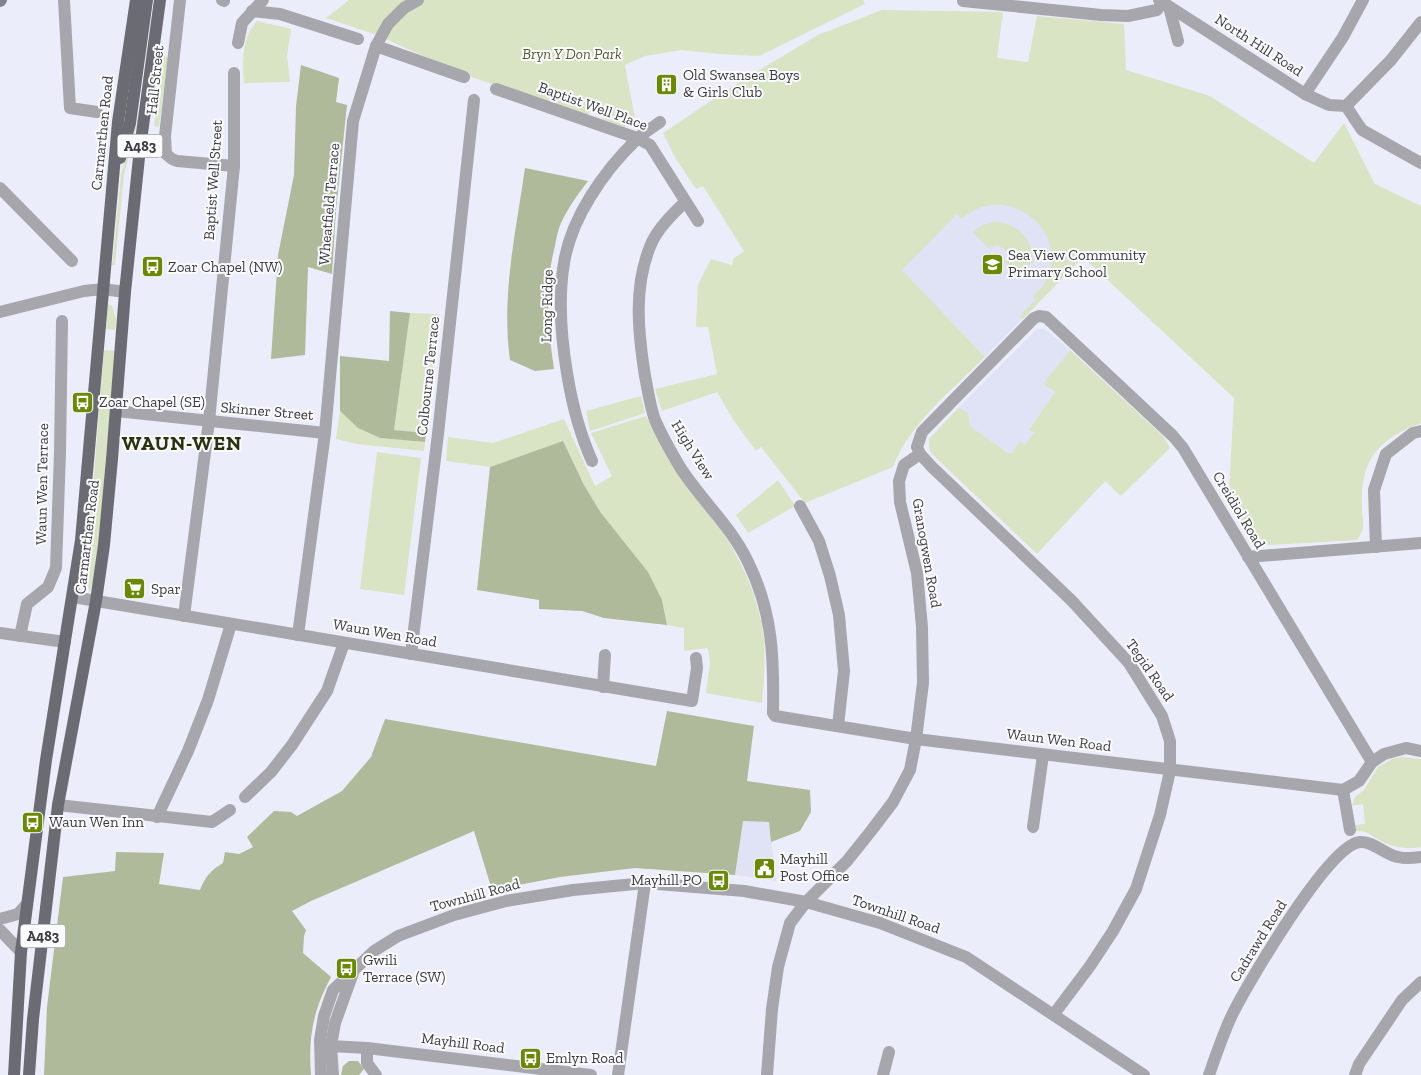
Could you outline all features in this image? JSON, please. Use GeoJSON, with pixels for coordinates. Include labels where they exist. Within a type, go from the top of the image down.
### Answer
{"type":"FeatureCollection","features":[{"type":"Feature","properties":{"kind":"main road","name":"Carmarthen Road"},"geometry":{"type":"LineString","coordinates":[[14,1075],[21,952],[46,760],[81,540],[118,122],[136,0]]}},
{"type":"Feature","properties":{"kind":"main road","name":"A483"},"geometry":{"type":"LineString","coordinates":[[113,182],[130,123],[147,0]]}},
{"type":"Feature","properties":{"kind":"main road","name":"Carmarthen Road"},"geometry":{"type":"LineString","coordinates":[[29,1072],[32,1019],[58,804],[96,601],[104,545],[125,292],[140,148],[160,0]]}},
{"type":"Feature","properties":{"kind":"street"},"geometry":{"type":"LineString","coordinates":[[64,0],[70,108],[97,112]]}},
{"type":"Feature","properties":{"kind":"street","name":"Hall Street"},"geometry":{"type":"LineString","coordinates":[[180,0],[165,136],[166,154],[178,161],[234,166]]}},
{"type":"Feature","properties":{"kind":"street"},"geometry":{"type":"LineString","coordinates":[[238,43],[242,23],[263,0]]}},
{"type":"Feature","properties":{"kind":"street","name":"Wheatfield Terrace"},"geometry":{"type":"LineString","coordinates":[[298,635],[325,432],[353,121],[376,46],[388,24],[404,8],[418,0]]}},
{"type":"Feature","properties":{"kind":"street"},"geometry":{"type":"LineString","coordinates":[[1305,94],[1343,37],[1363,0]]}},
{"type":"Feature","properties":{"kind":"street"},"geometry":{"type":"LineString","coordinates":[[963,2],[1128,16],[1157,10],[1164,3],[1178,42]]}},
{"type":"Feature","properties":{"kind":"street","name":"North Hill Road"},"geometry":{"type":"LineString","coordinates":[[1164,3],[1305,94],[1329,104],[1346,106]]}},
{"type":"Feature","properties":{"kind":"street"},"geometry":{"type":"LineString","coordinates":[[252,11],[280,14],[358,39]]}},
{"type":"Feature","properties":{"kind":"street"},"geometry":{"type":"LineString","coordinates":[[1421,22],[1391,60],[1346,106],[1362,130],[1421,163]]}},
{"type":"Feature","properties":{"kind":"street"},"geometry":{"type":"LineString","coordinates":[[376,46],[464,77]]}},
{"type":"Feature","properties":{"kind":"street","name":"Baptist Well Street"},"geometry":{"type":"LineString","coordinates":[[184,616],[209,422],[234,166],[234,73]]}},
{"type":"Feature","properties":{"kind":"street","name":"Baptist Well Place"},"geometry":{"type":"LineString","coordinates":[[496,89],[637,138],[650,145],[698,221]]}},
{"type":"Feature","properties":{"kind":"street","name":"Colbourne Terrace"},"geometry":{"type":"LineString","coordinates":[[412,654],[474,100]]}},
{"type":"Feature","properties":{"kind":"street","name":"Long Ridge"},"geometry":{"type":"LineString","coordinates":[[592,460],[581,438],[576,419],[563,349],[560,302],[564,262],[575,226],[589,199],[608,170],[637,138],[660,122]]}},
{"type":"Feature","properties":{"kind":"street"},"geometry":{"type":"LineString","coordinates":[[0,188],[72,261]]}},
{"type":"Feature","properties":{"kind":"street","name":"High View"},"geometry":{"type":"LineString","coordinates":[[686,202],[666,220],[653,241],[646,258],[642,277],[638,312],[641,350],[648,392],[655,419],[668,447],[681,469],[737,542],[752,572],[769,621],[774,673],[773,713]]}},
{"type":"Feature","properties":{"kind":"street"},"geometry":{"type":"LineString","coordinates":[[0,312],[84,291],[103,289],[125,292]]}},
{"type":"Feature","properties":{"kind":"street","name":"Creidiol Road"},"geometry":{"type":"LineString","coordinates":[[920,454],[917,447],[922,432],[1034,318],[1039,316],[1046,317],[1173,436],[1182,448],[1372,762]]}},
{"type":"Feature","properties":{"kind":"street","name":"Waun Wen Terrace"},"geometry":{"type":"LineString","coordinates":[[20,636],[27,604],[48,587],[56,568],[62,321]]}},
{"type":"Feature","properties":{"kind":"street","name":"Skinner Street"},"geometry":{"type":"LineString","coordinates":[[116,411],[209,422],[325,432]]}},
{"type":"Feature","properties":{"kind":"street"},"geometry":{"type":"LineString","coordinates":[[1376,547],[1374,490],[1386,454],[1413,433],[1421,431]]}},
{"type":"Feature","properties":{"kind":"street","name":"Granogwen Road"},"geometry":{"type":"LineString","coordinates":[[768,1075],[772,1008],[778,967],[790,923],[806,902],[847,861],[893,802],[910,770],[923,683],[922,627],[917,573],[900,502],[899,481],[904,465],[920,454]]}},
{"type":"Feature","properties":{"kind":"street","name":"Tegid Road"},"geometry":{"type":"LineString","coordinates":[[920,454],[1072,601],[1129,663],[1162,716],[1170,741],[1170,771],[1160,815],[1136,889],[1109,938],[1054,1014]]}},
{"type":"Feature","properties":{"kind":"street"},"geometry":{"type":"LineString","coordinates":[[800,506],[819,541],[839,615],[844,671],[838,726]]}},
{"type":"Feature","properties":{"kind":"street"},"geometry":{"type":"LineString","coordinates":[[1248,557],[1421,543]]}},
{"type":"Feature","properties":{"kind":"street","name":"Waun Wen Road"},"geometry":{"type":"LineString","coordinates":[[73,598],[692,701],[697,668],[696,658]]}},
{"type":"Feature","properties":{"kind":"street"},"geometry":{"type":"LineString","coordinates":[[157,817],[188,751],[208,700],[231,624]]}},
{"type":"Feature","properties":{"kind":"street"},"geometry":{"type":"LineString","coordinates":[[0,634],[65,642]]}},
{"type":"Feature","properties":{"kind":"street"},"geometry":{"type":"LineString","coordinates":[[245,797],[270,772],[292,745],[328,691],[344,643]]}},
{"type":"Feature","properties":{"kind":"street"},"geometry":{"type":"LineString","coordinates":[[603,686],[605,654]]}},
{"type":"Feature","properties":{"kind":"street","name":"Waun Wen Road"},"geometry":{"type":"LineString","coordinates":[[773,713],[778,718],[916,739],[1170,771],[1343,790]]}},
{"type":"Feature","properties":{"kind":"street"},"geometry":{"type":"LineString","coordinates":[[1350,830],[1343,790],[1359,781],[1372,762],[1395,750],[1406,748],[1421,751]]}},
{"type":"Feature","properties":{"kind":"street"},"geometry":{"type":"LineString","coordinates":[[1032,827],[1043,755]]}},
{"type":"Feature","properties":{"kind":"street"},"geometry":{"type":"LineString","coordinates":[[58,804],[212,822],[230,810]]}},
{"type":"Feature","properties":{"kind":"street","name":"Cadrawd Road"},"geometry":{"type":"LineString","coordinates":[[1209,1075],[1232,1015],[1288,921],[1324,870],[1347,848],[1359,842],[1373,845],[1399,858],[1421,857]]}},
{"type":"Feature","properties":{"kind":"street"},"geometry":{"type":"LineString","coordinates":[[618,1075],[645,883]]}},
{"type":"Feature","properties":{"kind":"street","name":"Townhill Road"},"geometry":{"type":"LineString","coordinates":[[321,1075],[320,1040],[324,1016],[333,990],[374,951],[398,936],[454,915],[506,901],[573,890],[645,883],[744,891],[806,902],[880,923],[966,957],[1144,1075]]}},
{"type":"Feature","properties":{"kind":"street"},"geometry":{"type":"LineString","coordinates":[[0,919],[18,914],[27,904]]}},
{"type":"Feature","properties":{"kind":"street"},"geometry":{"type":"LineString","coordinates":[[0,930],[21,952]]}},
{"type":"Feature","properties":{"kind":"street","name":"Townhill Road"},"geometry":{"type":"LineString","coordinates":[[333,1075],[331,1046],[335,1023],[353,973]]}},
{"type":"Feature","properties":{"kind":"street"},"geometry":{"type":"LineString","coordinates":[[1355,1075],[1387,1021],[1402,1000],[1421,982]]}},
{"type":"Feature","properties":{"kind":"street","name":"Mayhill Road"},"geometry":{"type":"LineString","coordinates":[[331,1046],[367,1048],[591,1075]]}},
{"type":"Feature","properties":{"kind":"street"},"geometry":{"type":"LineString","coordinates":[[367,1048],[367,1062],[376,1075]]}},
{"type":"Feature","properties":{"kind":"street"},"geometry":{"type":"LineString","coordinates":[[883,1075],[889,1052]]}},
{"type":"Feature","properties":{"kind":"shaded area","name":"Sea View Community Primary School"},"geometry":{"type":"Polygon","coordinates":[[[996,173],[1083,257],[985,357],[901,270],[996,173]]]}},
{"type":"Feature","properties":{"kind":"shaded area"},"geometry":{"type":"Polygon","coordinates":[[[1037,329],[1044,329],[1049,332],[1070,350],[1043,384],[1055,392],[1029,428],[1034,432],[1025,445],[1020,442],[1012,453],[1008,453],[970,426],[959,407],[1037,329]]]}},
{"type":"Feature","properties":{"kind":"shaded area"},"geometry":{"type":"Polygon","coordinates":[[[743,820],[769,822],[776,881],[735,875],[743,820]]]}},
{"type":"Feature","properties":{"kind":"green space","name":"Bryn Y Don Park"},"geometry":{"type":"Polygon","coordinates":[[[349,0],[863,0],[865,4],[759,56],[681,50],[645,56],[625,65],[636,124],[624,127],[602,119],[604,112],[591,108],[587,117],[463,74],[377,35],[326,18],[349,0]]]}},
{"type":"Feature","properties":{"kind":"green space"},"geometry":{"type":"Polygon","coordinates":[[[882,10],[1003,12],[997,58],[1028,62],[1037,16],[1124,24],[1126,70],[1210,96],[1314,163],[1344,123],[1375,184],[1421,206],[1421,423],[1393,436],[1383,444],[1368,464],[1362,491],[1363,527],[1357,540],[1268,545],[1254,540],[1244,531],[1234,512],[1229,493],[1234,398],[1083,257],[1023,319],[1020,316],[1036,299],[1032,296],[1039,291],[1046,281],[1052,260],[1049,242],[1041,227],[1028,215],[1013,207],[996,205],[978,208],[962,219],[957,214],[902,270],[985,357],[921,422],[900,451],[893,467],[805,503],[761,447],[756,451],[734,421],[717,392],[662,411],[655,389],[717,374],[708,327],[696,327],[698,285],[711,259],[732,265],[733,259],[744,251],[703,186],[696,189],[676,159],[663,133],[736,84],[818,35],[882,10]]]}},
{"type":"Feature","properties":{"kind":"green space"},"geometry":{"type":"Polygon","coordinates":[[[257,21],[291,29],[287,56],[290,82],[244,83],[244,50],[248,34],[257,21]]]}},
{"type":"Feature","properties":{"kind":"green space"},"geometry":{"type":"Polygon","coordinates":[[[163,56],[168,57],[159,127],[154,126],[163,56]]]}},
{"type":"Feature","properties":{"kind":"green space"},"geometry":{"type":"Polygon","coordinates":[[[301,65],[339,78],[336,102],[347,105],[336,210],[332,274],[308,267],[305,355],[271,359],[278,255],[294,175],[296,106],[301,65]]]}},
{"type":"Feature","properties":{"kind":"green space"},"geometry":{"type":"Polygon","coordinates":[[[134,116],[137,117],[136,129],[124,175],[115,265],[112,265],[121,175],[133,129],[134,116]]]}},
{"type":"Feature","properties":{"kind":"green space"},"geometry":{"type":"Polygon","coordinates":[[[525,168],[588,181],[573,201],[561,223],[557,234],[549,277],[548,307],[554,369],[535,371],[510,360],[508,336],[508,288],[525,168]]]}},
{"type":"Feature","properties":{"kind":"green space"},"geometry":{"type":"Polygon","coordinates":[[[993,222],[1010,225],[1027,239],[1033,263],[1012,271],[1005,263],[1009,255],[1007,251],[998,245],[989,248],[972,232],[983,225],[993,222]]]}},
{"type":"Feature","properties":{"kind":"green space"},"geometry":{"type":"Polygon","coordinates":[[[108,304],[112,306],[116,319],[115,330],[106,329],[108,304]]]}},
{"type":"Feature","properties":{"kind":"green space"},"geometry":{"type":"Polygon","coordinates":[[[390,311],[410,313],[394,430],[426,433],[425,442],[380,438],[358,428],[340,411],[340,356],[389,361],[390,311]]]}},
{"type":"Feature","properties":{"kind":"green space"},"geometry":{"type":"Polygon","coordinates":[[[410,313],[439,314],[426,433],[394,430],[410,313]]]}},
{"type":"Feature","properties":{"kind":"green space"},"geometry":{"type":"Polygon","coordinates":[[[104,350],[115,351],[99,538],[95,573],[90,592],[84,576],[104,350]]]}},
{"type":"Feature","properties":{"kind":"green space"},"geometry":{"type":"Polygon","coordinates":[[[1070,350],[1163,436],[1170,448],[1121,496],[1105,481],[1037,554],[931,453],[929,439],[959,407],[968,414],[970,426],[1008,453],[1012,453],[1020,441],[1025,445],[1034,432],[1029,429],[1055,392],[1043,384],[1070,350]]]}},
{"type":"Feature","properties":{"kind":"green space"},"geometry":{"type":"Polygon","coordinates":[[[641,396],[645,413],[590,431],[586,411],[641,396]]]}},
{"type":"Feature","properties":{"kind":"green space"},"geometry":{"type":"Polygon","coordinates":[[[340,411],[358,428],[380,438],[425,442],[424,451],[357,444],[336,439],[340,411]]]}},
{"type":"Feature","properties":{"kind":"green space"},"geometry":{"type":"Polygon","coordinates":[[[646,416],[682,479],[729,542],[750,584],[759,613],[764,642],[762,703],[706,693],[710,663],[708,648],[684,651],[684,628],[667,625],[662,600],[601,513],[584,485],[563,441],[490,467],[446,461],[448,437],[493,443],[564,419],[595,486],[612,476],[591,433],[646,416]]]}},
{"type":"Feature","properties":{"kind":"green space"},"geometry":{"type":"Polygon","coordinates":[[[563,441],[584,485],[601,513],[648,572],[662,600],[667,625],[604,618],[582,611],[539,609],[539,600],[477,590],[490,467],[563,441]]]}},
{"type":"Feature","properties":{"kind":"green space"},"geometry":{"type":"Polygon","coordinates":[[[377,452],[421,458],[404,595],[360,589],[377,452]]]}},
{"type":"Feature","properties":{"kind":"green space"},"geometry":{"type":"Polygon","coordinates":[[[778,480],[795,506],[748,533],[736,515],[778,480]]]}},
{"type":"Feature","properties":{"kind":"green space"},"geometry":{"type":"Polygon","coordinates":[[[667,711],[754,726],[747,781],[810,790],[811,812],[800,831],[771,842],[769,822],[743,821],[735,875],[635,868],[560,877],[492,890],[474,831],[311,901],[292,911],[306,930],[303,953],[331,977],[320,1001],[313,1024],[310,1048],[311,1075],[44,1075],[47,1007],[63,877],[115,871],[116,852],[164,853],[159,884],[200,890],[209,874],[223,863],[225,852],[239,854],[253,847],[247,837],[274,811],[291,812],[297,816],[342,791],[371,757],[385,719],[656,766],[667,711]]]}},
{"type":"Feature","properties":{"kind":"green space"},"geometry":{"type":"Polygon","coordinates":[[[1402,757],[1421,759],[1421,847],[1407,848],[1394,846],[1368,833],[1356,831],[1355,825],[1365,824],[1363,804],[1352,806],[1355,797],[1364,790],[1378,767],[1392,759],[1402,757]]]}},
{"type":"Feature","properties":{"kind":"green space"},"geometry":{"type":"Polygon","coordinates":[[[349,1061],[358,1061],[364,1069],[359,1075],[341,1075],[343,1066],[349,1061]]]}},
{"type":"Feature","properties":{"kind":"place","name":"Old Swansea Boys & Girls Club"},"geometry":{"type":"Point","coordinates":[667,84]}},
{"type":"Feature","properties":{"kind":"place","name":"Sea View Community Primary School"},"geometry":{"type":"Point","coordinates":[992,264]}},
{"type":"Feature","properties":{"kind":"place","name":"Zoar Chapel (NW)"},"geometry":{"type":"Point","coordinates":[152,267]}},
{"type":"Feature","properties":{"kind":"place","name":"Zoar Chapel (SE)"},"geometry":{"type":"Point","coordinates":[83,402]}},
{"type":"Feature","properties":{"kind":"place","name":"Spar"},"geometry":{"type":"Point","coordinates":[135,589]}},
{"type":"Feature","properties":{"kind":"place","name":"Waun Wen Inn"},"geometry":{"type":"Point","coordinates":[33,822]}},
{"type":"Feature","properties":{"kind":"place","name":"Mayhill Post Office"},"geometry":{"type":"Point","coordinates":[764,868]}},
{"type":"Feature","properties":{"kind":"place","name":"Mayhill PO"},"geometry":{"type":"Point","coordinates":[718,880]}},
{"type":"Feature","properties":{"kind":"place","name":"Gwili Terrace (SW)"},"geometry":{"type":"Point","coordinates":[347,969]}},
{"type":"Feature","properties":{"kind":"place","name":"Emlyn Road"},"geometry":{"type":"Point","coordinates":[530,1058]}},
{"type":"Feature","properties":{"kind":"district","name":"WAUN-WEN"},"geometry":{"type":"Point","coordinates":[182,443]}}]}
